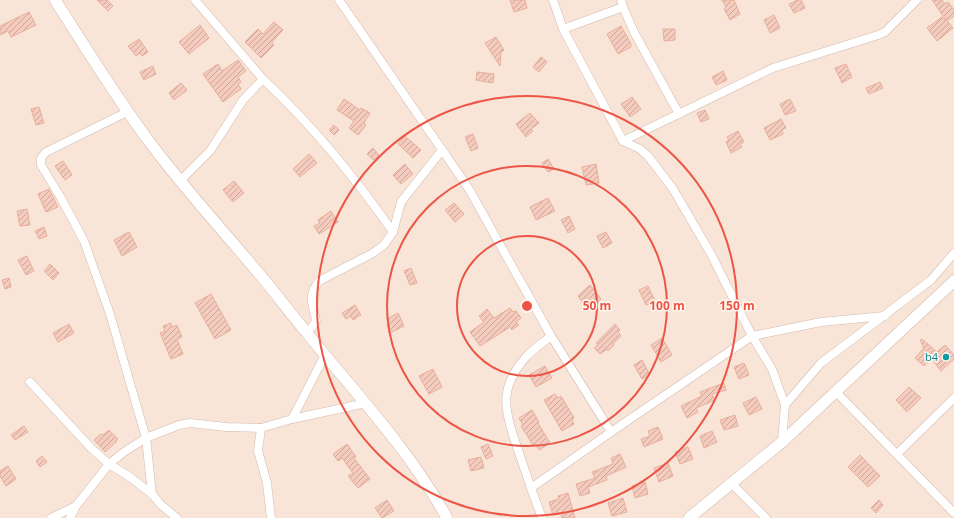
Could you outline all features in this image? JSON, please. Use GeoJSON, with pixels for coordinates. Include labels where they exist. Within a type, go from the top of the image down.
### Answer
{"type":"FeatureCollection","features":[{"type":"Feature","properties":{"kind":"street"},"geometry":{"type":"LineString","coordinates":[[55,0],[127,112],[180,181],[366,403],[422,477],[447,518]]}},
{"type":"Feature","properties":{"kind":"street"},"geometry":{"type":"LineString","coordinates":[[196,0],[263,79],[288,102],[329,146],[366,193],[393,232]]}},
{"type":"Feature","properties":{"kind":"street"},"geometry":{"type":"LineString","coordinates":[[339,0],[469,189],[551,336],[611,432]]}},
{"type":"Feature","properties":{"kind":"street"},"geometry":{"type":"LineString","coordinates":[[553,0],[564,29],[623,140],[640,149],[648,156],[673,189],[711,254],[752,336],[768,359],[785,405],[782,442]]}},
{"type":"Feature","properties":{"kind":"street"},"geometry":{"type":"LineString","coordinates":[[623,140],[773,68],[885,32],[917,0]]}},
{"type":"Feature","properties":{"kind":"street"},"geometry":{"type":"LineString","coordinates":[[564,29],[622,4],[651,65],[679,114]]}},
{"type":"Feature","properties":{"kind":"street"},"geometry":{"type":"LineString","coordinates":[[180,181],[210,151],[243,100],[263,79]]}},
{"type":"Feature","properties":{"kind":"street"},"geometry":{"type":"LineString","coordinates":[[127,112],[46,152],[41,158],[40,165],[61,198],[84,241],[110,314],[146,438],[152,494]]}},
{"type":"Feature","properties":{"kind":"street"},"geometry":{"type":"LineString","coordinates":[[307,334],[316,321],[311,296],[313,289],[319,281],[374,253],[384,245],[393,232],[401,202],[442,150]]}},
{"type":"Feature","properties":{"kind":"street"},"geometry":{"type":"LineString","coordinates":[[785,405],[821,363],[931,280],[954,253]]}},
{"type":"Feature","properties":{"kind":"street"},"geometry":{"type":"LineString","coordinates":[[689,518],[782,442],[954,281]]}},
{"type":"Feature","properties":{"kind":"street"},"geometry":{"type":"LineString","coordinates":[[531,488],[752,336],[821,322],[885,316]]}},
{"type":"Feature","properties":{"kind":"street"},"geometry":{"type":"LineString","coordinates":[[542,518],[508,420],[506,406],[507,392],[511,377],[525,357],[551,336]]}},
{"type":"Feature","properties":{"kind":"street"},"geometry":{"type":"LineString","coordinates":[[292,419],[325,355]]}},
{"type":"Feature","properties":{"kind":"street"},"geometry":{"type":"LineString","coordinates":[[30,382],[92,449],[109,464],[130,477],[152,494],[161,505],[177,518]]}},
{"type":"Feature","properties":{"kind":"street"},"geometry":{"type":"LineString","coordinates":[[836,392],[954,513]]}},
{"type":"Feature","properties":{"kind":"street"},"geometry":{"type":"LineString","coordinates":[[897,454],[954,398]]}},
{"type":"Feature","properties":{"kind":"street"},"geometry":{"type":"LineString","coordinates":[[70,518],[76,506],[109,464],[146,438],[180,425],[190,423],[226,427],[261,428],[292,419],[366,403]]}},
{"type":"Feature","properties":{"kind":"street"},"geometry":{"type":"LineString","coordinates":[[261,428],[258,451],[267,483],[271,518]]}},
{"type":"Feature","properties":{"kind":"street"},"geometry":{"type":"LineString","coordinates":[[731,483],[766,518]]}},
{"type":"Feature","properties":{"kind":"street"},"geometry":{"type":"LineString","coordinates":[[52,518],[76,506]]}},
{"type":"Feature","properties":{"kind":"shaded area"},"geometry":{"type":"Polygon","coordinates":[[[0,0],[954,0],[954,518],[0,518],[0,0]]]}},
{"type":"Feature","properties":{"kind":"building"},"geometry":{"type":"Polygon","coordinates":[[[97,0],[107,0],[113,6],[108,11],[97,0]]]}},
{"type":"Feature","properties":{"kind":"building"},"geometry":{"type":"Polygon","coordinates":[[[510,0],[525,0],[527,8],[514,12],[510,0]]]}},
{"type":"Feature","properties":{"kind":"building"},"geometry":{"type":"Polygon","coordinates":[[[722,0],[734,0],[740,14],[730,20],[724,9],[726,7],[722,0]]]}},
{"type":"Feature","properties":{"kind":"building"},"geometry":{"type":"Polygon","coordinates":[[[797,0],[801,0],[805,8],[794,13],[789,4],[797,0]]]}},
{"type":"Feature","properties":{"kind":"building"},"geometry":{"type":"Polygon","coordinates":[[[932,0],[942,0],[945,4],[948,2],[954,10],[954,16],[947,21],[953,28],[937,41],[927,28],[942,17],[946,20],[932,0]]]}},
{"type":"Feature","properties":{"kind":"building"},"geometry":{"type":"Polygon","coordinates":[[[29,12],[36,25],[11,37],[8,31],[0,35],[0,26],[29,12]]]}},
{"type":"Feature","properties":{"kind":"building"},"geometry":{"type":"Polygon","coordinates":[[[774,15],[780,28],[770,33],[764,20],[774,15]]]}},
{"type":"Feature","properties":{"kind":"building"},"geometry":{"type":"Polygon","coordinates":[[[274,22],[283,30],[272,42],[274,45],[261,58],[245,42],[258,29],[263,34],[274,22]]]}},
{"type":"Feature","properties":{"kind":"building"},"geometry":{"type":"Polygon","coordinates":[[[200,25],[209,38],[189,54],[179,42],[200,25]]]}},
{"type":"Feature","properties":{"kind":"building"},"geometry":{"type":"Polygon","coordinates":[[[621,26],[631,44],[631,47],[618,54],[607,34],[621,26]]]}},
{"type":"Feature","properties":{"kind":"building"},"geometry":{"type":"Polygon","coordinates":[[[663,29],[675,29],[675,40],[664,41],[663,29]]]}},
{"type":"Feature","properties":{"kind":"building"},"geometry":{"type":"Polygon","coordinates":[[[496,37],[504,50],[501,52],[500,66],[485,43],[496,37]]]}},
{"type":"Feature","properties":{"kind":"building"},"geometry":{"type":"Polygon","coordinates":[[[139,39],[148,52],[142,56],[140,53],[136,56],[128,46],[139,39]]]}},
{"type":"Feature","properties":{"kind":"building"},"geometry":{"type":"Polygon","coordinates":[[[541,57],[547,62],[539,72],[533,67],[541,57]]]}},
{"type":"Feature","properties":{"kind":"building"},"geometry":{"type":"Polygon","coordinates":[[[238,60],[246,71],[238,77],[241,82],[238,84],[241,89],[223,102],[203,74],[218,64],[222,71],[238,60]]]}},
{"type":"Feature","properties":{"kind":"building"},"geometry":{"type":"Polygon","coordinates":[[[846,64],[852,77],[842,83],[835,68],[846,64]]]}},
{"type":"Feature","properties":{"kind":"building"},"geometry":{"type":"Polygon","coordinates":[[[153,66],[156,74],[144,80],[140,72],[153,66]]]}},
{"type":"Feature","properties":{"kind":"building"},"geometry":{"type":"Polygon","coordinates":[[[723,71],[727,80],[716,85],[712,77],[723,71]]]}},
{"type":"Feature","properties":{"kind":"building"},"geometry":{"type":"Polygon","coordinates":[[[477,72],[494,74],[493,83],[476,80],[477,72]]]}},
{"type":"Feature","properties":{"kind":"building"},"geometry":{"type":"Polygon","coordinates":[[[880,82],[883,88],[869,94],[866,88],[880,82]]]}},
{"type":"Feature","properties":{"kind":"building"},"geometry":{"type":"Polygon","coordinates":[[[181,83],[187,90],[174,100],[169,93],[181,83]]]}},
{"type":"Feature","properties":{"kind":"building"},"geometry":{"type":"Polygon","coordinates":[[[632,97],[641,109],[630,117],[621,104],[632,97]]]}},
{"type":"Feature","properties":{"kind":"building"},"geometry":{"type":"Polygon","coordinates":[[[344,99],[360,110],[361,108],[370,113],[364,123],[366,125],[358,135],[349,128],[354,121],[337,110],[344,99]]]}},
{"type":"Feature","properties":{"kind":"building"},"geometry":{"type":"Polygon","coordinates":[[[790,99],[796,111],[785,115],[780,104],[790,99]]]}},
{"type":"Feature","properties":{"kind":"building"},"geometry":{"type":"Polygon","coordinates":[[[39,107],[44,123],[36,125],[31,109],[39,107]]]}},
{"type":"Feature","properties":{"kind":"building"},"geometry":{"type":"Polygon","coordinates":[[[705,110],[709,119],[701,122],[697,113],[705,110]]]}},
{"type":"Feature","properties":{"kind":"building"},"geometry":{"type":"Polygon","coordinates":[[[530,113],[539,123],[531,129],[533,131],[526,137],[516,124],[530,113]]]}},
{"type":"Feature","properties":{"kind":"building"},"geometry":{"type":"Polygon","coordinates":[[[781,119],[786,128],[782,130],[783,134],[770,140],[764,128],[781,119]]]}},
{"type":"Feature","properties":{"kind":"building"},"geometry":{"type":"Polygon","coordinates":[[[334,125],[339,130],[334,135],[329,130],[334,125]]]}},
{"type":"Feature","properties":{"kind":"building"},"geometry":{"type":"Polygon","coordinates":[[[738,131],[744,142],[740,144],[742,147],[731,153],[726,142],[729,140],[727,137],[738,131]]]}},
{"type":"Feature","properties":{"kind":"building"},"geometry":{"type":"Polygon","coordinates":[[[473,134],[478,148],[471,151],[465,137],[473,134]]]}},
{"type":"Feature","properties":{"kind":"building"},"geometry":{"type":"Polygon","coordinates":[[[405,136],[421,150],[413,158],[398,144],[405,136]]]}},
{"type":"Feature","properties":{"kind":"building"},"geometry":{"type":"Polygon","coordinates":[[[373,148],[379,155],[374,160],[367,154],[373,148]]]}},
{"type":"Feature","properties":{"kind":"building"},"geometry":{"type":"Polygon","coordinates":[[[309,154],[317,163],[300,177],[293,169],[309,154]]]}},
{"type":"Feature","properties":{"kind":"building"},"geometry":{"type":"Polygon","coordinates":[[[548,159],[554,169],[548,172],[542,163],[548,159]]]}},
{"type":"Feature","properties":{"kind":"building"},"geometry":{"type":"Polygon","coordinates":[[[63,161],[72,175],[65,180],[55,166],[63,161]]]}},
{"type":"Feature","properties":{"kind":"building"},"geometry":{"type":"Polygon","coordinates":[[[405,164],[413,174],[401,184],[393,175],[405,164]]]}},
{"type":"Feature","properties":{"kind":"building"},"geometry":{"type":"Polygon","coordinates":[[[596,164],[599,183],[586,185],[582,167],[596,164]]]}},
{"type":"Feature","properties":{"kind":"building"},"geometry":{"type":"Polygon","coordinates":[[[234,181],[244,193],[233,202],[223,190],[234,181]]]}},
{"type":"Feature","properties":{"kind":"building"},"geometry":{"type":"Polygon","coordinates":[[[49,189],[58,207],[46,212],[38,194],[49,189]]]}},
{"type":"Feature","properties":{"kind":"building"},"geometry":{"type":"Polygon","coordinates":[[[548,198],[555,211],[536,220],[530,207],[548,198]]]}},
{"type":"Feature","properties":{"kind":"building"},"geometry":{"type":"Polygon","coordinates":[[[454,203],[464,214],[455,222],[445,210],[454,203]]]}},
{"type":"Feature","properties":{"kind":"building"},"geometry":{"type":"Polygon","coordinates":[[[27,209],[30,225],[20,226],[17,211],[27,209]]]}},
{"type":"Feature","properties":{"kind":"building"},"geometry":{"type":"Polygon","coordinates":[[[331,211],[338,222],[319,234],[314,226],[320,223],[318,220],[331,211]]]}},
{"type":"Feature","properties":{"kind":"building"},"geometry":{"type":"Polygon","coordinates":[[[569,216],[575,229],[568,233],[561,220],[569,216]]]}},
{"type":"Feature","properties":{"kind":"building"},"geometry":{"type":"Polygon","coordinates":[[[44,227],[47,236],[39,239],[35,231],[44,227]]]}},
{"type":"Feature","properties":{"kind":"building"},"geometry":{"type":"Polygon","coordinates":[[[129,232],[137,247],[122,256],[114,240],[129,232]]]}},
{"type":"Feature","properties":{"kind":"building"},"geometry":{"type":"Polygon","coordinates":[[[606,232],[612,243],[603,248],[597,236],[606,232]]]}},
{"type":"Feature","properties":{"kind":"building"},"geometry":{"type":"Polygon","coordinates":[[[27,256],[34,271],[26,275],[18,260],[27,256]]]}},
{"type":"Feature","properties":{"kind":"building"},"geometry":{"type":"Polygon","coordinates":[[[50,264],[59,273],[53,280],[44,271],[50,264]]]}},
{"type":"Feature","properties":{"kind":"building"},"geometry":{"type":"Polygon","coordinates":[[[411,268],[417,283],[410,285],[404,271],[411,268]]]}},
{"type":"Feature","properties":{"kind":"building"},"geometry":{"type":"Polygon","coordinates":[[[9,278],[11,287],[5,289],[2,280],[9,278]]]}},
{"type":"Feature","properties":{"kind":"building"},"geometry":{"type":"Polygon","coordinates":[[[590,285],[601,299],[588,310],[578,296],[590,285]]]}},
{"type":"Feature","properties":{"kind":"building"},"geometry":{"type":"Polygon","coordinates":[[[648,286],[655,301],[646,305],[639,290],[648,286]]]}},
{"type":"Feature","properties":{"kind":"building"},"geometry":{"type":"Polygon","coordinates":[[[211,294],[231,330],[215,339],[195,303],[211,294]]]}},
{"type":"Feature","properties":{"kind":"building"},"geometry":{"type":"Polygon","coordinates":[[[355,305],[361,315],[353,320],[351,316],[346,319],[342,313],[355,305]]]}},
{"type":"Feature","properties":{"kind":"building"},"geometry":{"type":"Polygon","coordinates":[[[510,308],[513,312],[516,311],[521,318],[516,322],[519,325],[512,330],[510,327],[480,346],[470,332],[484,322],[479,316],[487,309],[494,318],[510,308]]]}},
{"type":"Feature","properties":{"kind":"building"},"geometry":{"type":"Polygon","coordinates":[[[398,313],[404,326],[390,333],[387,325],[389,324],[387,319],[398,313]]]}},
{"type":"Feature","properties":{"kind":"building"},"geometry":{"type":"Polygon","coordinates":[[[171,323],[172,327],[177,325],[182,337],[177,339],[183,354],[171,359],[160,333],[165,331],[163,326],[171,323]]]}},
{"type":"Feature","properties":{"kind":"building"},"geometry":{"type":"Polygon","coordinates":[[[69,324],[74,333],[58,342],[53,333],[69,324]]]}},
{"type":"Feature","properties":{"kind":"building"},"geometry":{"type":"Polygon","coordinates":[[[615,324],[620,330],[618,332],[621,336],[608,351],[607,349],[600,354],[594,348],[598,345],[596,343],[615,324]]]}},
{"type":"Feature","properties":{"kind":"building"},"geometry":{"type":"Polygon","coordinates":[[[662,338],[672,355],[661,362],[651,345],[662,338]]]}},
{"type":"Feature","properties":{"kind":"building"},"geometry":{"type":"Polygon","coordinates":[[[922,339],[937,352],[945,345],[954,355],[954,359],[941,371],[931,358],[924,366],[915,358],[924,348],[920,340],[922,339]]]}},
{"type":"Feature","properties":{"kind":"building"},"geometry":{"type":"Polygon","coordinates":[[[642,360],[650,375],[642,379],[634,365],[642,360]]]}},
{"type":"Feature","properties":{"kind":"building"},"geometry":{"type":"Polygon","coordinates":[[[744,363],[749,375],[739,379],[734,367],[744,363]]]}},
{"type":"Feature","properties":{"kind":"building"},"geometry":{"type":"Polygon","coordinates":[[[545,366],[552,378],[536,387],[529,375],[545,366]]]}},
{"type":"Feature","properties":{"kind":"building"},"geometry":{"type":"Polygon","coordinates":[[[433,369],[442,387],[429,394],[419,376],[433,369]]]}},
{"type":"Feature","properties":{"kind":"building"},"geometry":{"type":"Polygon","coordinates":[[[724,383],[726,390],[712,394],[715,400],[696,408],[698,412],[687,418],[681,406],[702,396],[700,392],[724,383]]]}},
{"type":"Feature","properties":{"kind":"building"},"geometry":{"type":"Polygon","coordinates":[[[909,387],[921,398],[907,412],[896,400],[909,387]]]}},
{"type":"Feature","properties":{"kind":"building"},"geometry":{"type":"Polygon","coordinates":[[[555,394],[558,398],[561,396],[574,418],[572,420],[574,424],[562,431],[544,400],[555,394]]]}},
{"type":"Feature","properties":{"kind":"building"},"geometry":{"type":"Polygon","coordinates":[[[756,397],[762,409],[749,415],[743,403],[756,397]]]}},
{"type":"Feature","properties":{"kind":"building"},"geometry":{"type":"Polygon","coordinates":[[[532,410],[550,443],[539,450],[536,445],[533,446],[521,426],[523,425],[519,418],[532,410]]]}},
{"type":"Feature","properties":{"kind":"building"},"geometry":{"type":"Polygon","coordinates":[[[735,415],[738,426],[724,430],[720,420],[735,415]]]}},
{"type":"Feature","properties":{"kind":"building"},"geometry":{"type":"Polygon","coordinates":[[[24,426],[28,432],[15,440],[11,435],[24,426]]]}},
{"type":"Feature","properties":{"kind":"building"},"geometry":{"type":"Polygon","coordinates":[[[658,427],[663,439],[644,447],[641,439],[650,436],[648,431],[658,427]]]}},
{"type":"Feature","properties":{"kind":"building"},"geometry":{"type":"Polygon","coordinates":[[[109,430],[118,439],[105,452],[94,440],[109,430]]]}},
{"type":"Feature","properties":{"kind":"building"},"geometry":{"type":"Polygon","coordinates":[[[712,431],[717,442],[704,448],[700,436],[712,431]]]}},
{"type":"Feature","properties":{"kind":"building"},"geometry":{"type":"Polygon","coordinates":[[[347,444],[356,457],[354,458],[370,479],[358,488],[348,476],[353,473],[342,458],[338,461],[333,454],[347,444]]]}},
{"type":"Feature","properties":{"kind":"building"},"geometry":{"type":"Polygon","coordinates":[[[488,444],[493,456],[486,459],[481,447],[488,444]]]}},
{"type":"Feature","properties":{"kind":"building"},"geometry":{"type":"Polygon","coordinates":[[[688,447],[693,459],[680,464],[675,452],[688,447]]]}},
{"type":"Feature","properties":{"kind":"building"},"geometry":{"type":"Polygon","coordinates":[[[620,454],[626,467],[606,476],[607,480],[588,487],[590,493],[580,496],[576,484],[595,478],[592,472],[613,464],[611,458],[620,454]]]}},
{"type":"Feature","properties":{"kind":"building"},"geometry":{"type":"Polygon","coordinates":[[[860,455],[880,476],[868,487],[848,467],[860,455]]]}},
{"type":"Feature","properties":{"kind":"building"},"geometry":{"type":"Polygon","coordinates":[[[42,456],[47,462],[40,467],[36,461],[42,456]]]}},
{"type":"Feature","properties":{"kind":"building"},"geometry":{"type":"Polygon","coordinates":[[[481,457],[484,468],[471,471],[468,460],[481,457]]]}},
{"type":"Feature","properties":{"kind":"building"},"geometry":{"type":"Polygon","coordinates":[[[668,463],[673,476],[659,482],[654,468],[668,463]]]}},
{"type":"Feature","properties":{"kind":"building"},"geometry":{"type":"Polygon","coordinates":[[[8,466],[16,479],[6,486],[0,476],[0,471],[8,466]]]}},
{"type":"Feature","properties":{"kind":"building"},"geometry":{"type":"Polygon","coordinates":[[[645,482],[648,494],[635,498],[632,486],[645,482]]]}},
{"type":"Feature","properties":{"kind":"building"},"geometry":{"type":"Polygon","coordinates":[[[568,493],[575,518],[562,518],[561,513],[553,515],[549,502],[559,499],[558,496],[568,493]]]}},
{"type":"Feature","properties":{"kind":"building"},"geometry":{"type":"Polygon","coordinates":[[[623,498],[627,512],[612,516],[608,503],[623,498]]]}},
{"type":"Feature","properties":{"kind":"building"},"geometry":{"type":"Polygon","coordinates":[[[387,500],[394,511],[382,518],[375,508],[387,500]]]}},
{"type":"Feature","properties":{"kind":"building"},"geometry":{"type":"Polygon","coordinates":[[[879,500],[883,505],[876,513],[871,508],[879,500]]]}},
{"type":"Feature","properties":{"kind":"place","name":"b4"},"geometry":{"type":"Point","coordinates":[946,357]}}]}
